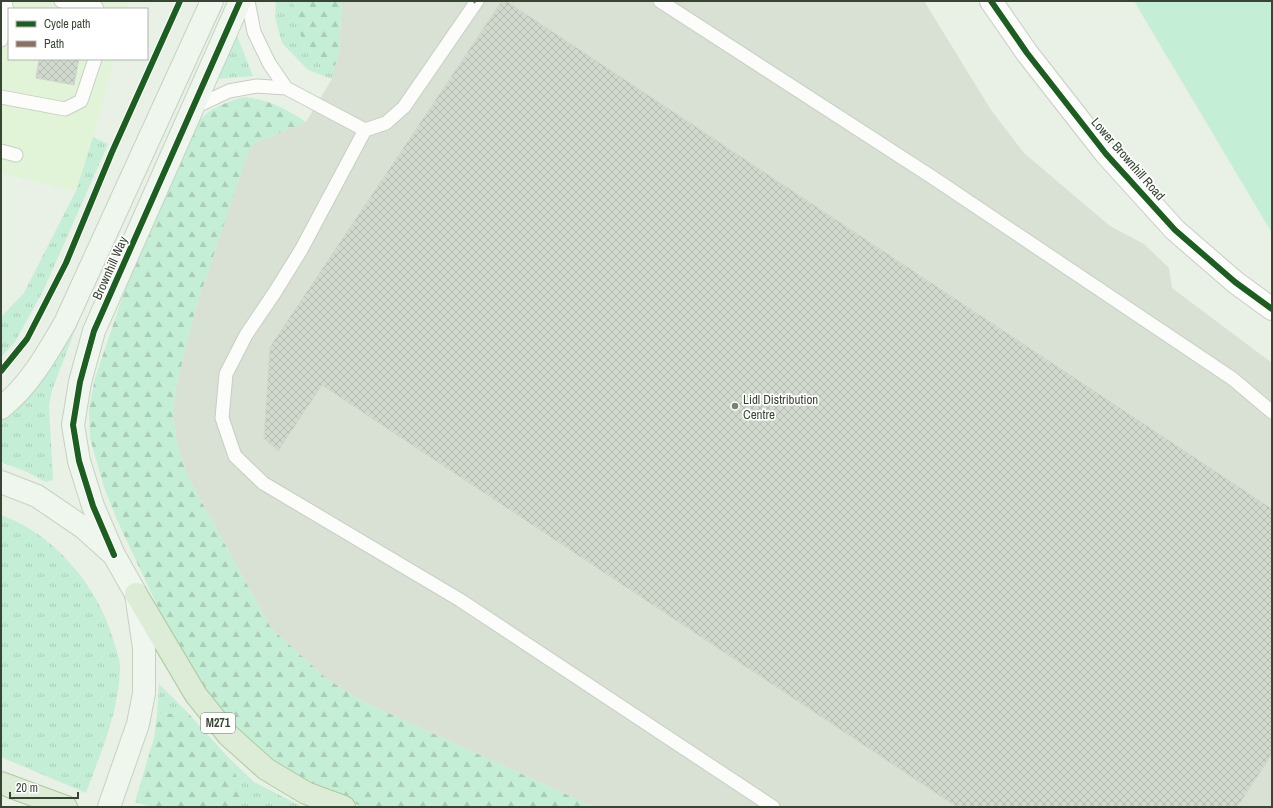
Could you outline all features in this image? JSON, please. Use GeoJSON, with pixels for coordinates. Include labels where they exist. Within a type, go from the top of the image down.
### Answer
{"type":"FeatureCollection","features":[{"type":"Feature","properties":{"kind":"highway","name":"M271"},"geometry":{"type":"LineString","coordinates":[[136,594],[196,696],[228,735],[266,769],[306,792],[344,807]]}},
{"type":"Feature","properties":{"kind":"highway"},"geometry":{"type":"LineString","coordinates":[[1,783],[66,807]]}},
{"type":"Feature","properties":{"kind":"street","name":"Brownhill Way"},"geometry":{"type":"LineString","coordinates":[[1,408],[11,400],[41,364],[65,323],[212,1]]}},
{"type":"Feature","properties":{"kind":"street","name":"Brownhill Way"},"geometry":{"type":"LineString","coordinates":[[114,555],[93,506],[79,460],[74,425],[80,382],[94,331],[240,1]]}},
{"type":"Feature","properties":{"kind":"street","name":"Lower Brownhill Road"},"geometry":{"type":"LineString","coordinates":[[991,1],[1027,53],[1106,154],[1170,224],[1235,282],[1272,309]]}},
{"type":"Feature","properties":{"kind":"street"},"geometry":{"type":"LineString","coordinates":[[1,482],[37,496],[84,528],[114,555],[136,594],[144,648],[144,693],[138,724],[109,807]]}},
{"type":"Feature","properties":{"kind":"lane"},"geometry":{"type":"LineString","coordinates":[[1,40],[6,11],[5,1]]}},
{"type":"Feature","properties":{"kind":"lane"},"geometry":{"type":"LineString","coordinates":[[61,1],[96,8]]}},
{"type":"Feature","properties":{"kind":"lane"},"geometry":{"type":"LineString","coordinates":[[248,1],[254,32],[268,63],[286,88]]}},
{"type":"Feature","properties":{"kind":"lane"},"geometry":{"type":"LineString","coordinates":[[477,1],[404,107],[386,123],[365,130],[301,250],[246,335],[226,374],[222,418],[235,456],[263,483],[460,600],[773,807]]}},
{"type":"Feature","properties":{"kind":"lane"},"geometry":{"type":"LineString","coordinates":[[660,1],[932,177],[1233,379],[1272,412]]}},
{"type":"Feature","properties":{"kind":"lane"},"geometry":{"type":"LineString","coordinates":[[1,97],[65,109],[81,101],[94,60]]}},
{"type":"Feature","properties":{"kind":"lane"},"geometry":{"type":"LineString","coordinates":[[191,109],[229,91],[257,86],[286,88],[365,130]]}},
{"type":"Feature","properties":{"kind":"lane"},"geometry":{"type":"LineString","coordinates":[[1,151],[16,155]]}},
{"type":"Feature","properties":{"kind":"shaded area"},"geometry":{"type":"Polygon","coordinates":[[[1,1],[130,1],[128,8],[8,8],[8,60],[114,60],[96,126],[76,191],[1,173],[1,1]]]}},
{"type":"Feature","properties":{"kind":"shaded area"},"geometry":{"type":"Polygon","coordinates":[[[342,1],[924,1],[991,110],[1024,153],[1110,226],[1144,244],[1169,268],[1172,288],[1272,363],[1272,807],[594,807],[364,702],[327,679],[271,628],[189,479],[177,444],[173,411],[176,387],[196,307],[249,149],[255,143],[306,122],[332,79],[339,50],[342,1]]]}},
{"type":"Feature","properties":{"kind":"green space"},"geometry":{"type":"Polygon","coordinates":[[[276,1],[293,1],[298,26],[305,48],[335,66],[332,79],[308,70],[282,43],[275,17],[276,1]]]}},
{"type":"Feature","properties":{"kind":"green space"},"geometry":{"type":"Polygon","coordinates":[[[293,1],[342,1],[339,50],[335,66],[305,48],[298,27],[293,1]]]}},
{"type":"Feature","properties":{"kind":"green space"},"geometry":{"type":"Polygon","coordinates":[[[1134,1],[1272,1],[1272,233],[1134,1]]]}},
{"type":"Feature","properties":{"kind":"green space"},"geometry":{"type":"Polygon","coordinates":[[[236,33],[253,76],[216,79],[236,33]]]}},
{"type":"Feature","properties":{"kind":"green space"},"geometry":{"type":"Polygon","coordinates":[[[243,97],[276,105],[291,112],[306,122],[255,143],[249,150],[196,307],[176,387],[173,411],[177,444],[189,479],[271,628],[327,679],[364,702],[594,807],[363,807],[321,790],[265,757],[243,739],[189,673],[117,520],[104,487],[90,438],[89,409],[95,378],[129,278],[194,128],[204,116],[215,108],[243,97]]]}},
{"type":"Feature","properties":{"kind":"green space"},"geometry":{"type":"Polygon","coordinates":[[[93,137],[108,144],[44,289],[15,342],[1,357],[1,317],[24,293],[76,191],[93,137]]]}},
{"type":"Feature","properties":{"kind":"green space"},"geometry":{"type":"Polygon","coordinates":[[[79,320],[52,390],[49,406],[53,480],[46,482],[27,472],[1,462],[1,416],[72,321],[79,320]]]}},
{"type":"Feature","properties":{"kind":"green space"},"geometry":{"type":"Polygon","coordinates":[[[1,515],[21,524],[39,535],[57,549],[72,565],[98,602],[114,642],[120,665],[117,698],[109,730],[86,793],[1,757],[1,515]]]}},
{"type":"Feature","properties":{"kind":"green space"},"geometry":{"type":"Polygon","coordinates":[[[159,684],[188,713],[157,714],[159,684]]]}},
{"type":"Feature","properties":{"kind":"green space"},"geometry":{"type":"Polygon","coordinates":[[[188,713],[228,757],[244,794],[233,807],[152,807],[135,802],[154,738],[157,714],[188,713]]]}},
{"type":"Feature","properties":{"kind":"green space"},"geometry":{"type":"Polygon","coordinates":[[[228,757],[254,782],[303,807],[233,807],[244,794],[228,757]]]}},
{"type":"Feature","properties":{"kind":"building","name":"Lidl Distribution Centre"},"geometry":{"type":"Polygon","coordinates":[[[502,1],[506,1],[1272,509],[1272,754],[1237,807],[957,807],[322,385],[278,451],[264,438],[270,347],[502,1]]]}},
{"type":"Feature","properties":{"kind":"building"},"geometry":{"type":"Polygon","coordinates":[[[39,60],[79,60],[74,85],[36,78],[39,60]]]}},
{"type":"Feature","properties":{"kind":"cycle path"},"geometry":{"type":"LineString","coordinates":[[1,371],[27,339],[66,263],[112,152],[180,1]]}},
{"type":"Feature","properties":{"kind":"cycle path"},"geometry":{"type":"LineString","coordinates":[[114,555],[93,506],[79,461],[73,425],[80,382],[94,331],[240,1]]}},
{"type":"Feature","properties":{"kind":"cycle path"},"geometry":{"type":"LineString","coordinates":[[991,1],[1027,53],[1106,154],[1175,230],[1235,282],[1272,309]]}},
{"type":"Feature","properties":{"kind":"place","name":"Lidl Distribution Centre"},"geometry":{"type":"Point","coordinates":[735,406]}}]}
